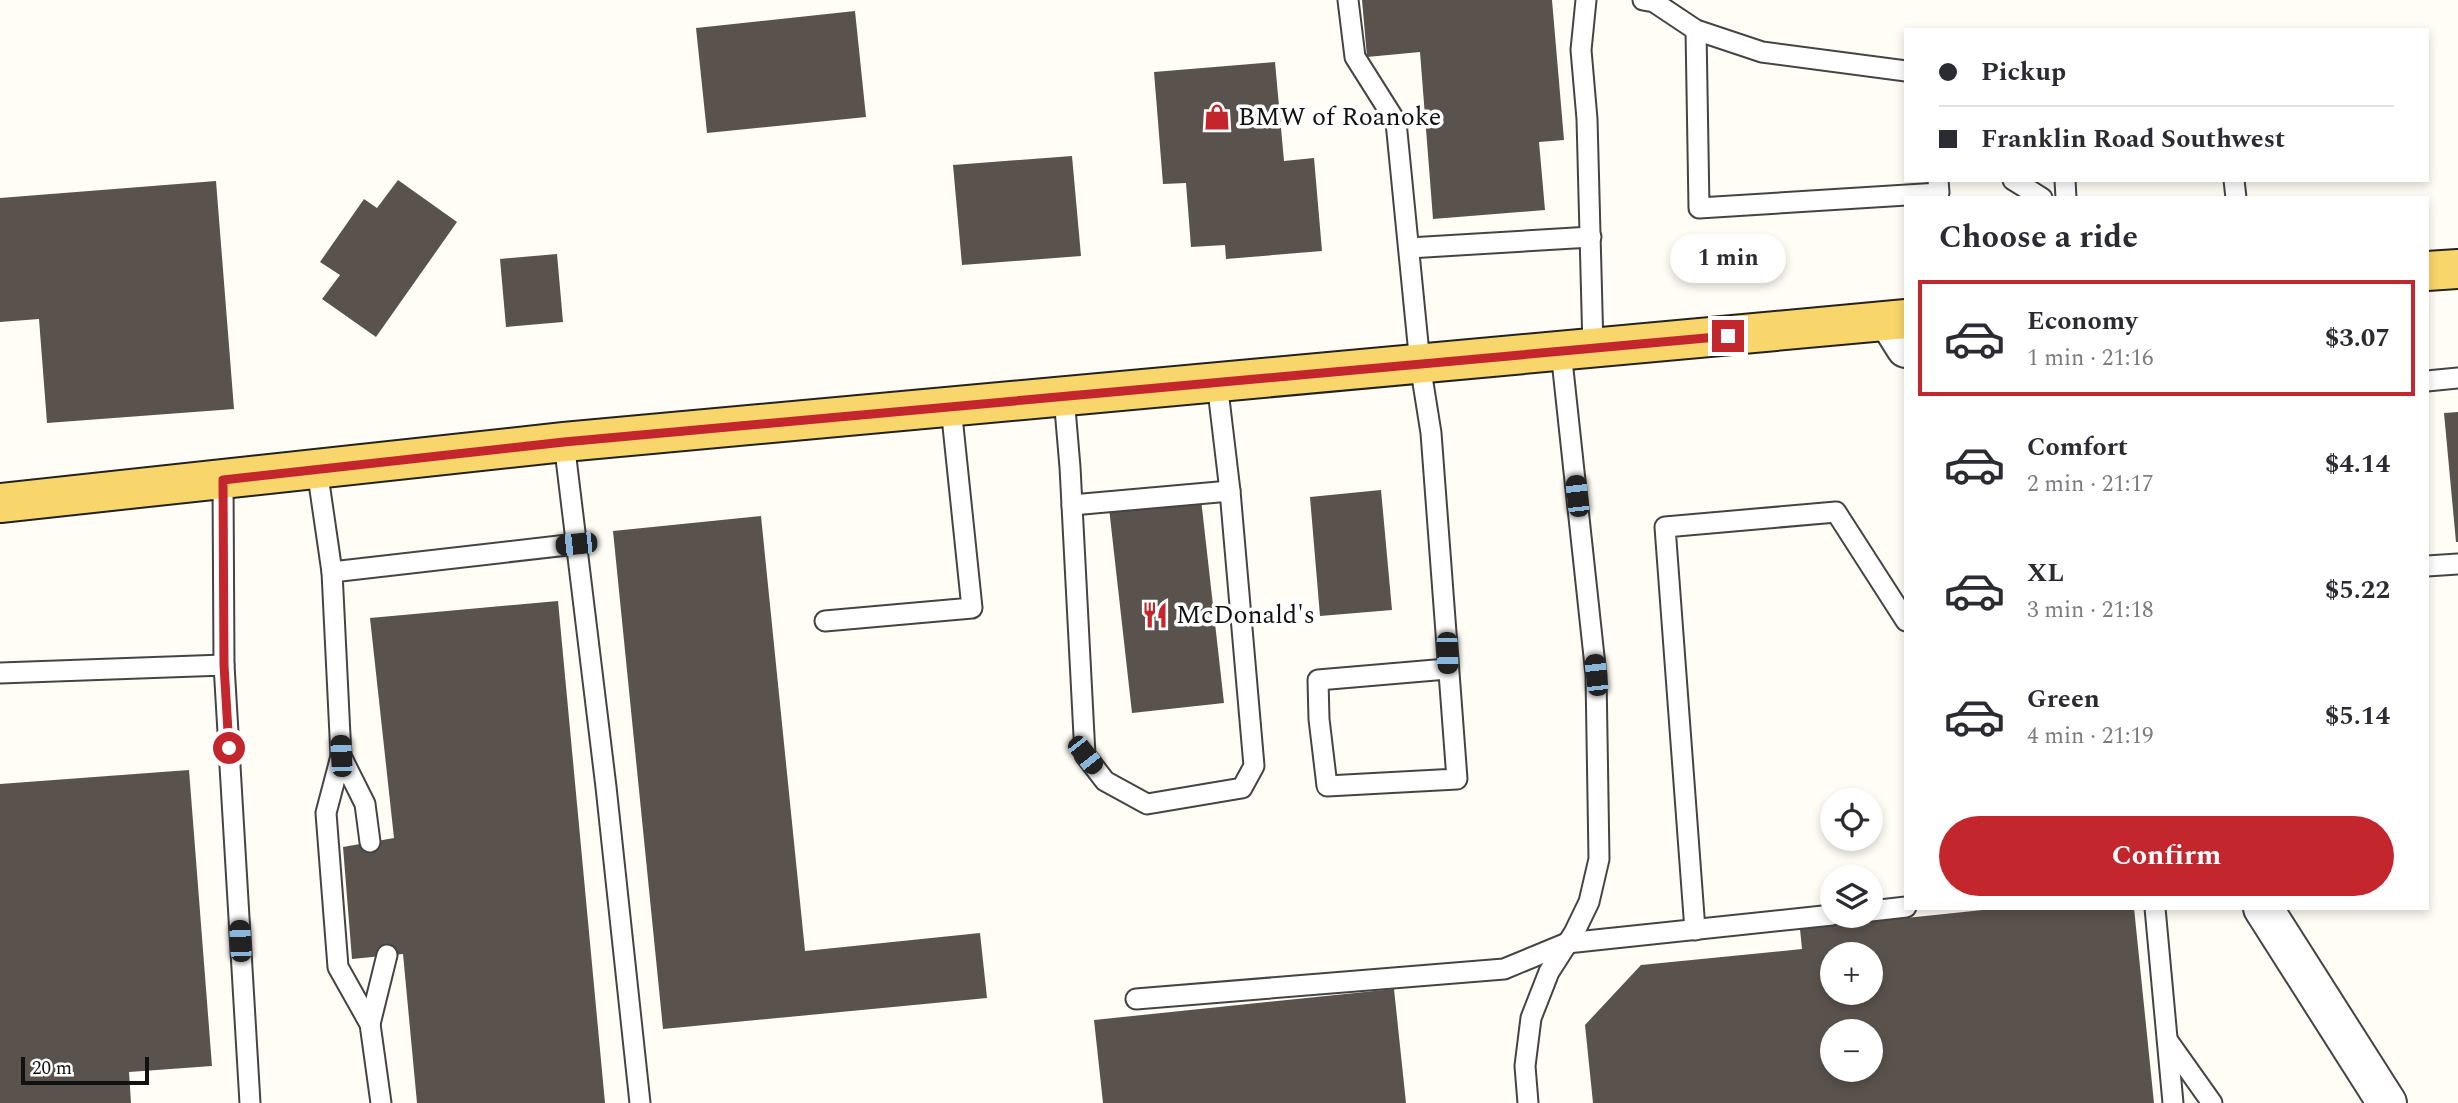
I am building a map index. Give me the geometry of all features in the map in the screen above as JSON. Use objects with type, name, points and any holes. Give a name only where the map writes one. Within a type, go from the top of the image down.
[{"type":"main road","points":[[2429,271],[2458,269]]},
{"type":"main road","points":[[0,503],[564,442],[1217,382],[1577,350],[1900,329]]},
{"type":"street","points":[[2264,910],[2387,1103]]},
{"type":"lane","points":[[1348,0],[1355,58],[1396,122],[1420,364],[1431,433],[1457,779],[1327,786],[1319,719],[1318,680],[1447,669]]},
{"type":"lane","points":[[1528,1103],[1525,1066],[1531,1018],[1549,972],[1589,902],[1599,859],[1596,675],[1577,350],[1591,237],[1587,118],[1581,50],[1586,0]]},
{"type":"lane","points":[[1643,0],[1654,2],[1696,30],[1762,52],[1904,71]]},
{"type":"lane","points":[[1696,30],[1699,208],[1939,193],[1938,182]]},
{"type":"lane","points":[[2018,182],[2039,191]]},
{"type":"lane","points":[[1409,248],[1591,237]]},
{"type":"lane","points":[[2429,381],[2458,378]]},
{"type":"lane","points":[[1064,397],[1085,755],[1105,781],[1147,804],[1242,788],[1254,766],[1230,491],[1217,382]]},
{"type":"lane","points":[[825,621],[972,608],[951,407]]},
{"type":"lane","points":[[564,442],[640,1103]]},
{"type":"lane","points":[[317,469],[332,572],[341,756],[326,813],[338,967],[370,1024],[381,1103]]},
{"type":"lane","points":[[223,480],[224,665],[250,1103]]},
{"type":"lane","points":[[1072,505],[1230,491]]},
{"type":"lane","points":[[1695,930],[1665,527],[1836,512],[1904,618]]},
{"type":"lane","points":[[332,572],[576,544]]},
{"type":"lane","points":[[2429,566],[2458,564]]},
{"type":"lane","points":[[0,673],[224,665]]},
{"type":"lane","points":[[341,756],[365,804],[370,842]]},
{"type":"lane","points":[[1883,910],[1904,907]]},
{"type":"lane","points":[[2155,910],[2174,1103]]},
{"type":"lane","points":[[1136,999],[1504,969],[1567,943],[1820,916]]},
{"type":"lane","points":[[370,1024],[387,955]]},
{"type":"lane","points":[[2168,1041],[2212,1103]]},
{"type":"building","points":[[1362,0],[1552,0],[1564,140],[1539,142],[1545,210],[1433,219],[1420,52],[1367,57]]},
{"type":"building","points":[[855,11],[866,117],[707,133],[696,28]]},
{"type":"building","points":[[1275,62],[1284,161],[1314,158],[1322,251],[1226,259],[1225,245],[1191,247],[1186,183],[1163,184],[1154,72]]},
{"type":"building","points":[[1072,156],[1081,256],[962,265],[953,165]]},
{"type":"building","points":[[398,180],[457,222],[376,337],[322,299],[340,275],[320,262],[364,199],[377,208]]},
{"type":"building","points":[[216,181],[234,409],[47,423],[39,319],[0,322],[0,198]]},
{"type":"building","points":[[557,254],[563,322],[506,327],[500,259]]},
{"type":"building","points":[[2458,412],[2458,542],[2456,542],[2444,413]]},
{"type":"building","points":[[1381,490],[1392,610],[1320,616],[1310,497]]},
{"type":"building","points":[[1201,499],[1224,703],[1132,713],[1109,508]]},
{"type":"building","points":[[761,516],[805,951],[980,933],[987,998],[663,1029],[613,531]]},
{"type":"building","points":[[558,601],[605,1103],[417,1103],[403,954],[352,959],[343,847],[394,838],[370,618]]},
{"type":"building","points":[[189,770],[212,1066],[129,1072],[131,1103],[0,1103],[0,784]]},
{"type":"building","points":[[1983,910],[2134,910],[2154,1103],[1593,1103],[1585,1025],[1641,965],[1802,949],[1800,929],[1883,928],[1883,920]]},
{"type":"building","points":[[1394,989],[1406,1103],[1103,1103],[1094,1020]]},
{"type":"place","name":"BMW of Roanoke","points":[[1217,117]]},
{"type":"place","name":"McDonald's","points":[[1155,615]]},
{"type":"route","points":[[229,748],[224,665],[223,480],[564,442],[1728,336]]}]
